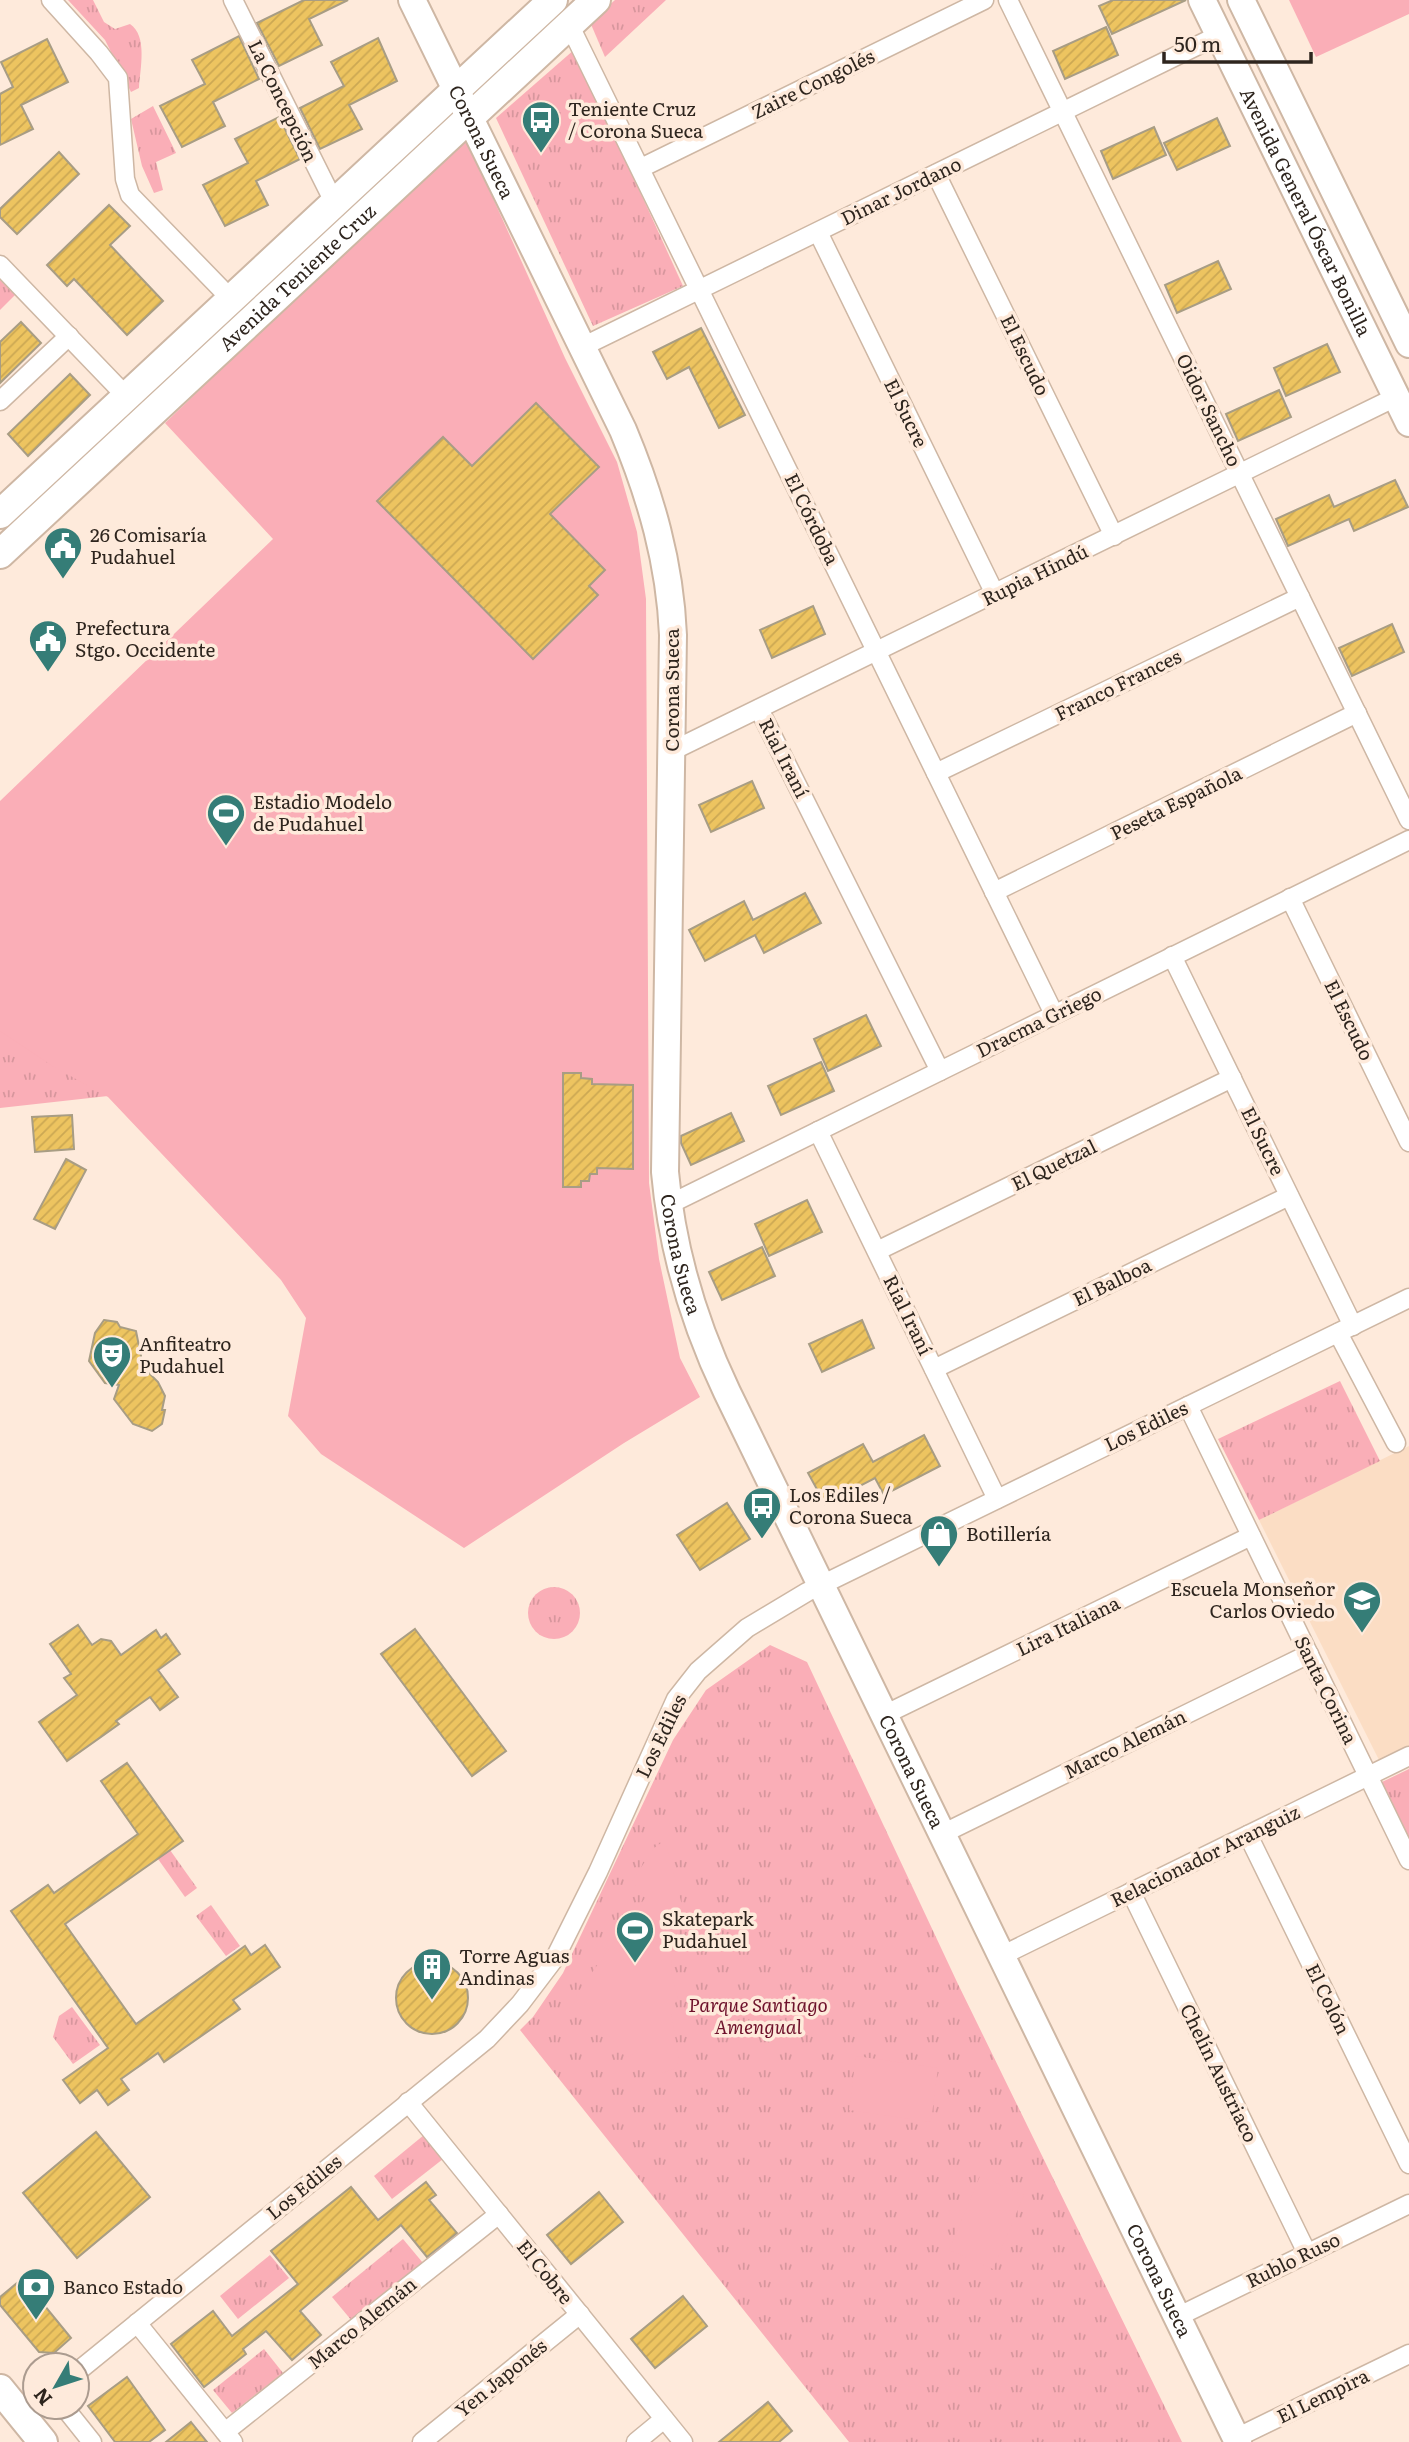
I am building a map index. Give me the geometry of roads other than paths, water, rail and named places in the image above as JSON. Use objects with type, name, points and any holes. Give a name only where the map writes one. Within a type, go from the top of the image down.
[{"type":"main road","name":"Avenida Teniente Cruz","points":[[0,514],[553,0]]},
{"type":"main road","name":"Avenida Teniente Cruz","points":[[0,554],[596,0]]},
{"type":"main road","points":[[0,2389],[21,2406]]},
{"type":"main road","points":[[33,2421],[43,2442]]},
{"type":"street","points":[[51,0],[118,78],[125,179],[130,195],[230,298]]},
{"type":"street","name":"La Concepción","points":[[233,0],[334,202]]},
{"type":"street","name":"Corona Sueca","points":[[412,0],[638,467],[665,559],[673,635],[665,1139],[668,1205],[679,1264],[708,1350],[820,1586],[1237,2440]]},
{"type":"street","name":"Zaire Congolés","points":[[641,169],[985,0]]},
{"type":"street","name":"Oidor Sancho","points":[[1008,0],[1409,820]]},
{"type":"street","name":"Avenida General Óscar Bonilla","points":[[1202,0],[1409,423]]},
{"type":"street","name":"Avenida General Óscar Bonilla","points":[[1241,0],[1409,344]]},
{"type":"street","name":"El Córdoba","points":[[569,24],[1054,1014]]},
{"type":"street","name":"Dinar Jordano","points":[[582,347],[1219,35]]},
{"type":"street","name":"El Escudo","points":[[936,174],[1114,536]]},
{"type":"street","name":"El Sucre","points":[[818,232],[995,594]]},
{"type":"street","points":[[0,265],[125,395]]},
{"type":"street","points":[[0,401],[69,336]]},
{"type":"street","name":"Rupia Hindú","points":[[672,751],[1396,397]]},
{"type":"street","name":"Franco Frances","points":[[936,773],[1300,597]]},
{"type":"street","name":"Rial Iraní","points":[[759,709],[940,1071]]},
{"type":"street","name":"Peseta Española","points":[[994,892],[1357,713]]},
{"type":"street","name":"Dracma Griego","points":[[668,1205],[1409,840]]},
{"type":"street","name":"El Escudo","points":[[1290,898],[1409,1142]]},
{"type":"street","name":"El Sucre","points":[[1172,956],[1289,1195],[1396,1443]]},
{"type":"street","name":"El Quetzal","points":[[877,1251],[1232,1078]]},
{"type":"street","name":"Rial Iraní","points":[[818,1131],[998,1499]]},
{"type":"street","name":"El Balboa","points":[[934,1369],[1289,1195]]},
{"type":"street","name":"Los Ediles","points":[[91,2361],[487,2039],[520,2004],[555,1958],[598,1872],[676,1699],[698,1671],[747,1628],[820,1586],[1409,1298]]},
{"type":"street","name":"Santa Corina","points":[[1188,1406],[1409,1860]]},
{"type":"street","name":"Lira Italiana","points":[[884,1715],[1251,1536]]},
{"type":"street","name":"Marco Alemán","points":[[942,1834],[1309,1654]]},
{"type":"street","name":"Relacionador Aranguiz","points":[[1001,1956],[1409,1756]]},
{"type":"street","name":"El Colón","points":[[1248,1835],[1409,2164]]},
{"type":"street","name":"Chelín Austriaco","points":[[1130,1892],[1307,2253]]},
{"type":"street","name":"El Cobre","points":[[408,2102],[682,2442]]},
{"type":"street","name":"Rublo Ruso","points":[[1177,2317],[1409,2204]]},
{"type":"street","name":"Marco Alemán","points":[[229,2437],[499,2214]]},
{"type":"street","name":"Yen Japonés","points":[[422,2442],[580,2314]]},
{"type":"street","points":[[137,2323],[229,2437]]},
{"type":"street","name":"El Lempira","points":[[1237,2440],[1409,2354]]},
{"type":"street","points":[[636,2442],[664,2419]]},
{"type":"street","points":[[75,2421],[92,2442]]},
{"type":"place","name":"Teniente Cruz / Corona Sueca","points":[[541,154]]},
{"type":"place","name":"26 Comisaría Pudahuel","points":[[63,580]]},
{"type":"place","name":"Prefectura Stgo. Occidente","points":[[48,673]]},
{"type":"place","name":"Estadio Modelo de Pudahuel","points":[[226,847]]},
{"type":"place","name":"Anfiteatro Pudahuel","points":[[112,1389]]},
{"type":"place","name":"Los Ediles / Corona Sueca","points":[[762,1540]]},
{"type":"place","name":"Botillería","points":[[939,1568]]},
{"type":"place","name":"Escuela Monseñor Carlos Oviedo","points":[[1362,1634]]},
{"type":"place","name":"Skatepark Pudahuel","points":[[635,1964]]},
{"type":"place","name":"Torre Aguas Andinas","points":[[432,2001]]},
{"type":"place","name":"Banco Estado","points":[[36,2321]]},
{"type":"park label","name":"Parque Santiago Amengual","points":[[758,2016]]}]
